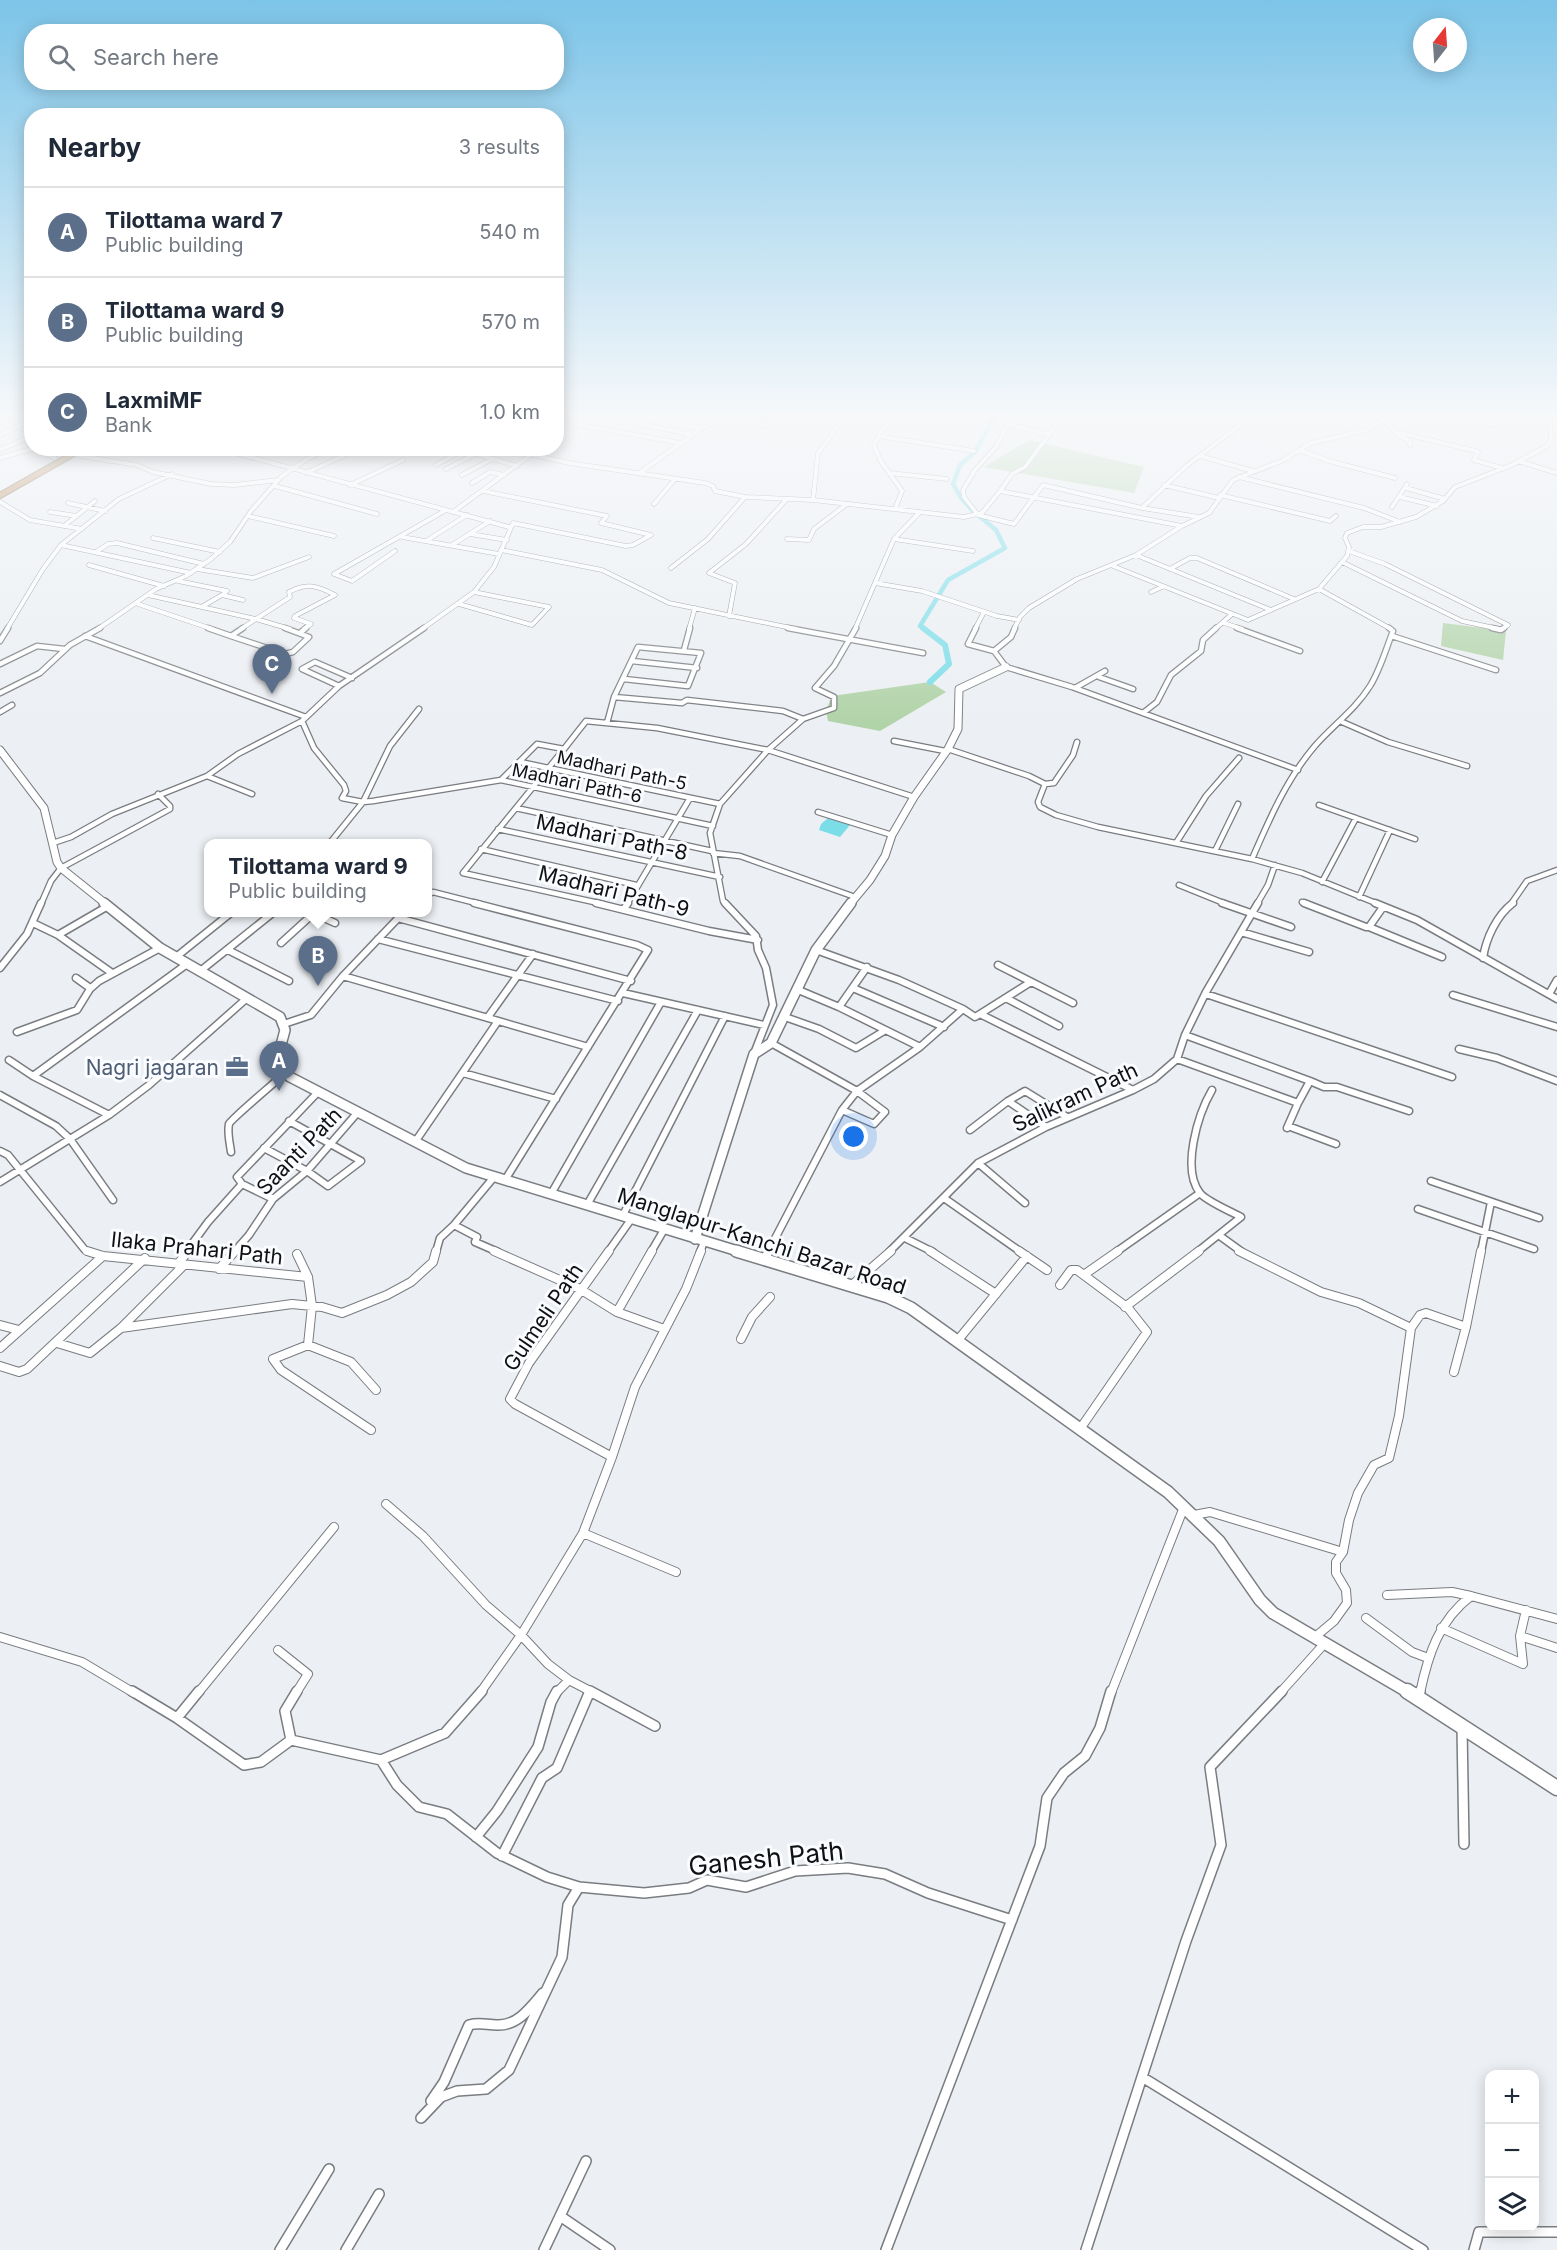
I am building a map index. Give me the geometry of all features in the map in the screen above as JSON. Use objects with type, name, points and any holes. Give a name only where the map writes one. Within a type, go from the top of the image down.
[{"type":"street","points":[[25,517],[30,520],[82,529]]},
{"type":"street","points":[[64,526],[76,517]]},
{"type":"street","points":[[0,641],[47,563],[61,545],[97,517]]},
{"type":"street","points":[[0,693],[45,670],[64,650],[85,636],[164,586],[197,569],[230,542],[247,517]]},
{"type":"street","points":[[252,517],[334,536]]},
{"type":"street","points":[[382,548],[395,551],[353,581],[334,574],[435,517]]},
{"type":"street","points":[[426,541],[464,517]]},
{"type":"street","points":[[475,517],[509,527]]},
{"type":"street","points":[[53,843],[71,837],[112,814],[207,776],[238,754],[304,719],[352,678],[474,592],[489,575],[507,540],[509,527],[517,522],[627,546],[651,535],[601,523],[605,517]]},
{"type":"street","points":[[672,568],[708,539],[727,517]]},
{"type":"street","points":[[729,616],[735,583],[709,573],[746,544],[771,517]]},
{"type":"street","points":[[788,539],[805,542],[810,539],[814,529],[828,517]]},
{"type":"street","points":[[0,1637],[81,1662],[177,1718],[244,1765],[261,1762],[291,1740],[381,1760],[445,1733],[481,1692],[521,1635],[583,1533],[612,1457],[635,1387],[686,1289],[754,1054],[773,1005],[766,968],[758,950],[758,940],[723,901],[720,877],[710,838],[720,804],[768,750],[803,719],[834,708],[834,697],[815,688],[834,666],[851,639],[894,539],[915,517]]},
{"type":"street","points":[[986,517],[1014,524],[1019,517]]},
{"type":"street","points":[[1136,517],[1182,526]]},
{"type":"street","points":[[994,651],[1011,637],[1019,620],[1029,608],[1077,579],[1136,555],[1200,517]]},
{"type":"street","points":[[1312,517],[1330,521],[1335,517]]},
{"type":"street","points":[[1387,517],[1400,522]]},
{"type":"street","points":[[1113,566],[1231,615],[1253,619],[1319,588],[1349,551],[1345,538],[1349,532],[1363,527],[1381,527],[1412,517]]},
{"type":"street","points":[[452,546],[490,521]]},
{"type":"street","points":[[470,534],[507,540]]},
{"type":"street","points":[[402,537],[589,566],[612,574],[663,600],[729,616],[923,653]]},
{"type":"street","points":[[153,538],[220,552]]},
{"type":"street","points":[[894,539],[973,551]]},
{"type":"street","points":[[96,552],[108,544],[117,543],[204,564]]},
{"type":"street","points":[[61,545],[191,573]]},
{"type":"street","points":[[1342,562],[1462,621],[1501,630],[1508,625],[1385,564],[1349,551]]},
{"type":"street","points":[[1136,555],[1271,610]]},
{"type":"street","points":[[197,569],[253,578],[309,557]]},
{"type":"street","points":[[1170,569],[1195,558],[1294,599]]},
{"type":"street","points":[[89,565],[164,586]]},
{"type":"street","points":[[177,580],[227,591],[203,606]]},
{"type":"street","points":[[875,583],[922,591],[984,612],[1019,620]]},
{"type":"street","points":[[231,636],[291,597],[289,592],[304,584],[312,584],[335,595],[294,616],[294,618],[311,624],[300,633]]},
{"type":"street","points":[[1151,592],[1162,587]]},
{"type":"street","points":[[1252,859],[1280,796],[1314,747],[1371,685],[1393,632],[1388,626],[1319,588]]},
{"type":"street","points":[[459,604],[532,625],[549,607],[474,592]]},
{"type":"street","points":[[222,595],[243,600]]},
{"type":"street","points":[[138,604],[285,654],[292,652],[309,637],[203,606],[148,596]]},
{"type":"street","points":[[684,650],[695,608]]},
{"type":"street","points":[[984,612],[968,644],[994,651],[1006,667],[1075,688],[1298,770]]},
{"type":"street","points":[[1143,714],[1157,702],[1171,675],[1194,659],[1201,651],[1203,639],[1231,615]]},
{"type":"street","points":[[1224,623],[1300,651]]},
{"type":"street","points":[[85,636],[304,719]]},
{"type":"street","points":[[1392,636],[1496,670]]},
{"type":"street","points":[[0,664],[33,647],[64,650]]},
{"type":"street","points":[[607,723],[614,697],[638,647],[701,653],[688,686],[624,679]]},
{"type":"street","points":[[632,661],[697,668]]},
{"type":"street","points":[[342,686],[302,669],[315,662],[352,678]]},
{"type":"street","points":[[754,1054],[771,1043],[816,950],[870,880],[885,856],[892,835],[914,797],[947,750],[958,729],[959,689],[1006,667]]},
{"type":"street","points":[[1075,688],[1082,683],[1093,681],[1105,671]]},
{"type":"street","points":[[1099,677],[1133,688]]},
{"type":"street","points":[[614,697],[682,703],[687,700],[783,711],[803,719]]},
{"type":"street","points":[[0,712],[12,705]]},
{"type":"street","points":[[332,839],[363,802],[390,746],[419,709]]},
{"type":"street","points":[[304,719],[314,748],[344,784],[346,791],[342,798],[363,802]]},
{"type":"street","points":[[1340,721],[1388,742],[1467,766]]},
{"type":"street","points":[[636,885],[481,849],[586,722],[657,728],[768,750],[914,797]]},
{"type":"street","points":[[894,741],[947,750],[1029,776],[1045,784],[1054,783],[1073,755],[1077,742]]},
{"type":"street","points":[[501,780],[537,744],[564,749]]},
{"type":"street","points":[[2,756],[44,808],[57,861],[61,868],[160,948],[274,1013],[284,1024],[285,1030],[276,1054],[276,1061],[285,1073],[250,1105],[231,1117],[228,1126],[231,1152]]},
{"type":"street","points":[[1176,843],[1206,796],[1239,758]]},
{"type":"street","name":"Madhari Path-5","points":[[520,762],[720,804]]},
{"type":"street","points":[[207,776],[252,794]]},
{"type":"street","name":"Madhari Path-6","points":[[363,802],[501,780],[713,825]]},
{"type":"street","points":[[1045,784],[1038,802],[1040,807],[1056,815],[1252,859],[1322,882],[1417,920],[1557,999]]},
{"type":"street","points":[[0,968],[33,923],[47,883],[61,868],[170,808],[158,794]]},
{"type":"street","points":[[624,909],[636,885],[652,863],[690,798]]},
{"type":"street","points":[[1215,851],[1238,804]]},
{"type":"street","points":[[1319,805],[1415,839]]},
{"type":"street","points":[[516,808],[712,852],[740,856],[855,897]]},
{"type":"street","points":[[818,812],[892,835]]},
{"type":"street","points":[[1322,882],[1356,818]]},
{"type":"street","name":"Madhari Path-8","points":[[498,829],[720,877]]},
{"type":"street","points":[[1359,897],[1390,830]]},
{"type":"street","name":"Madhari Path-9","points":[[481,849],[463,873],[624,909],[709,931],[758,940]]},
{"type":"street","points":[[1275,865],[1268,885],[1185,1035],[1177,1059],[1298,1103]]},
{"type":"street","points":[[1484,958],[1485,945],[1504,910],[1515,901],[1527,881],[1557,870]]},
{"type":"street","points":[[1179,885],[1252,915],[1291,927]]},
{"type":"street","points":[[432,893],[644,947],[648,950],[631,981],[505,1180]]},
{"type":"street","points":[[1302,902],[1442,957]]},
{"type":"street","points":[[58,935],[108,906]]},
{"type":"street","points":[[1369,927],[1383,907]]},
{"type":"street","points":[[176,957],[226,917]]},
{"type":"street","points":[[199,972],[268,917]]},
{"type":"street","points":[[281,943],[309,917]]},
{"type":"street","points":[[322,917],[335,923]]},
{"type":"street","points":[[284,1024],[311,1015],[343,976],[398,918],[631,981]]},
{"type":"street","points":[[33,923],[58,935],[112,973]]},
{"type":"street","points":[[1241,932],[1309,952]]},
{"type":"street","points":[[378,939],[618,1001]]},
{"type":"street","points":[[17,1032],[31,1024],[43,1024],[78,1010],[84,1003],[90,988],[112,973],[160,948]]},
{"type":"street","points":[[228,950],[289,981]]},
{"type":"street","points":[[816,950],[867,967],[963,1009],[975,1017],[1031,982]]},
{"type":"street","points":[[488,1017],[533,954]]},
{"type":"street","points":[[33,1076],[187,964]]},
{"type":"street","points":[[998,965],[1073,1003]]},
{"type":"street","points":[[839,1007],[867,967]]},
{"type":"street","points":[[343,976],[588,1047]]},
{"type":"street","points":[[76,978],[90,988]]},
{"type":"street","points":[[1549,994],[1557,980]]},
{"type":"street","points":[[853,988],[944,1027]]},
{"type":"street","points":[[796,989],[839,1007],[920,1047]]},
{"type":"street","points":[[623,993],[764,1025]]},
{"type":"street","points":[[1206,994],[1452,1077]]},
{"type":"street","points":[[1453,995],[1557,1027]]},
{"type":"street","points":[[1006,998],[1059,1026]]},
{"type":"street","points":[[0,1182],[109,1115],[149,1085],[246,999]]},
{"type":"street","points":[[551,1194],[661,1002]]},
{"type":"street","points":[[764,1260],[842,1110],[857,1091],[920,1047],[963,1009]]},
{"type":"street","points":[[587,1205],[698,1010]]},
{"type":"street","points":[[980,1014],[1133,1090]]},
{"type":"street","name":"Gulmeli Path","points":[[612,1457],[510,1401],[529,1364],[628,1216],[725,1016]]},
{"type":"street","points":[[785,1017],[819,1029],[856,1048],[884,1031]]},
{"type":"street","points":[[415,1142],[498,1021]]},
{"type":"street","points":[[1185,1035],[1324,1087],[1336,1087],[1409,1111]]},
{"type":"street","points":[[771,1043],[857,1091],[885,1112],[874,1124],[842,1110]]},
{"type":"street","points":[[1459,1049],[1497,1059],[1557,1081]]},
{"type":"street","name":"Salikram Path","points":[[852,1285],[905,1238],[978,1163],[1046,1126],[1133,1090],[1154,1078],[1177,1059]]},
{"type":"street","points":[[9,1060],[33,1076],[109,1115]]},
{"type":"street","name":"Manglapur-Kanchi Bazar Road","points":[[285,1073],[466,1168],[852,1285],[905,1304],[958,1340],[1185,1506],[1219,1541],[1260,1600],[1274,1613],[1419,1698],[1557,1788]]},
{"type":"street","points":[[463,1073],[556,1099]]},
{"type":"street","points":[[1310,1081],[1287,1127],[1336,1144]]},
{"type":"street","points":[[970,1130],[1025,1090],[1067,1117]]},
{"type":"street","points":[[1125,1307],[1220,1236],[1241,1217],[1200,1193],[1193,1174],[1193,1148],[1202,1105],[1212,1090]]},
{"type":"street","points":[[273,1199],[242,1184],[237,1177],[319,1091]]},
{"type":"street","points":[[0,1095],[56,1126],[70,1139],[113,1200]]},
{"type":"street","points":[[1008,1101],[1046,1126]]},
{"type":"street","name":"Saanti Path","points":[[219,1269],[249,1235],[273,1199],[307,1171],[358,1112]]},
{"type":"street","points":[[264,1148],[307,1171],[328,1186],[361,1161],[289,1121]]},
{"type":"street","name":"Ilaka Prahari Path","points":[[0,1151],[8,1155],[85,1250],[103,1256],[145,1258],[181,1265],[308,1277],[312,1306],[308,1345]]},
{"type":"street","points":[[978,1163],[1025,1203]]},
{"type":"street","points":[[121,1328],[292,1304],[342,1313],[400,1290],[433,1262],[440,1238],[454,1225],[494,1177]]},
{"type":"street","points":[[1431,1181],[1539,1218]]},
{"type":"street","points":[[57,1343],[90,1353],[121,1328],[181,1265],[208,1222],[242,1184]]},
{"type":"street","points":[[1085,1274],[1200,1193]]},
{"type":"street","points":[[944,1198],[1047,1270]]},
{"type":"street","points":[[1454,1372],[1466,1327],[1491,1202]]},
{"type":"street","points":[[1418,1209],[1534,1249]]},
{"type":"street","points":[[454,1225],[477,1237],[475,1242],[580,1289],[617,1312],[664,1329]]},
{"type":"street","points":[[617,1312],[665,1228]]},
{"type":"street","points":[[1220,1236],[1236,1250],[1321,1292],[1359,1303],[1411,1328]]},
{"type":"street","points":[[905,1238],[932,1251],[996,1294]]},
{"type":"street","points":[[297,1254],[308,1277]]},
{"type":"street","points":[[0,1348],[103,1256]]},
{"type":"street","points":[[958,1340],[1027,1256]]},
{"type":"street","points":[[0,1365],[23,1371],[57,1343],[145,1258]]},
{"type":"street","points":[[1060,1285],[1071,1270],[1077,1269],[1146,1325],[1147,1332],[1080,1429]]},
{"type":"street","points":[[741,1339],[752,1317],[770,1297]]},
{"type":"street","points":[[1315,1637],[1334,1621],[1347,1602],[1346,1590],[1336,1573],[1336,1562],[1343,1552],[1349,1520],[1358,1493],[1374,1465],[1389,1458],[1399,1416],[1411,1328],[1420,1315],[1426,1313],[1466,1327]]},
{"type":"street","points":[[0,1324],[19,1330]]},
{"type":"street","points":[[371,1430],[281,1370],[273,1359],[308,1345],[351,1362],[376,1390]]},
{"type":"street","points":[[386,1504],[423,1536],[486,1605],[521,1635],[548,1664],[569,1680],[656,1726]]},
{"type":"street","points":[[886,2250],[1040,1846],[1047,1798],[1064,1773],[1085,1756],[1100,1728],[1113,1685],[1185,1506]]},
{"type":"street","points":[[1194,1515],[1210,1512],[1343,1552]]},
{"type":"street","points":[[177,1718],[334,1527]]},
{"type":"street","points":[[583,1533],[676,1572]]},
{"type":"street","points":[[1387,1595],[1452,1592],[1557,1618]]},
{"type":"street","points":[[1419,1698],[1428,1658],[1442,1628],[1456,1605],[1470,1596]]},
{"type":"street","points":[[1442,1628],[1523,1664],[1520,1636],[1526,1610]]},
{"type":"street","points":[[1366,1618],[1412,1652],[1428,1658]]},
{"type":"street","points":[[1520,1636],[1557,1648]]},
{"type":"street","points":[[1086,2250],[1221,1845],[1210,1767],[1263,1708],[1298,1675],[1325,1643]]},
{"type":"street","points":[[278,1650],[309,1674],[285,1711],[291,1740]]},
{"type":"street","points":[[476,1837],[495,1814],[538,1745],[546,1723],[545,1712],[560,1686],[569,1680]]},
{"type":"street","points":[[502,1856],[542,1778],[557,1768],[590,1690]]},
{"type":"street","points":[[1462,1726],[1464,1844]]},
{"type":"street","name":"Ganesh Path","points":[[381,1760],[397,1785],[419,1807],[447,1814],[502,1856],[547,1877],[579,1887],[644,1893],[689,1888],[707,1880],[746,1887],[795,1871],[848,1868],[885,1874],[928,1893],[1012,1920]]},
{"type":"street","points":[[549,1986],[520,2018],[508,2024],[497,2025],[482,2021],[469,2025],[444,2082],[423,2114],[441,2096],[461,2088],[486,2089],[509,2070],[549,1986],[562,1957],[568,1905],[579,1887]]},
{"type":"street","points":[[1142,2077],[1423,2250]]},
{"type":"street","points":[[544,2250],[586,2161]]},
{"type":"street","points":[[280,2250],[329,2169]]},
{"type":"street","points":[[346,2250],[379,2194]]},
{"type":"street","points":[[560,2216],[610,2250]]},
{"type":"street","points":[[1474,2250],[1479,2232],[1557,2232]]},
{"type":"green space","points":[[1443,623],[1506,631],[1503,660],[1441,646]]},
{"type":"green space","points":[[930,682],[946,692],[880,731],[828,721],[826,710],[832,696]]},
{"type":"water","points":[[828,818],[850,825],[840,837],[819,830],[821,824]]},
{"type":"waterway","points":[[925,629],[920,626],[948,580],[1005,548],[996,530],[980,517]]},
{"type":"waterway","points":[[923,628],[945,645],[949,664],[930,682]]},
{"type":"place","name":"LaxmiMF","points":[[272,694]]},
{"type":"place","name":"Tilottama ward 9","points":[[318,986]]},
{"type":"place","name":"Nagri jagaran","points":[[237,1067]]},
{"type":"place","name":"Tilottama ward 7","points":[[279,1091]]}]
